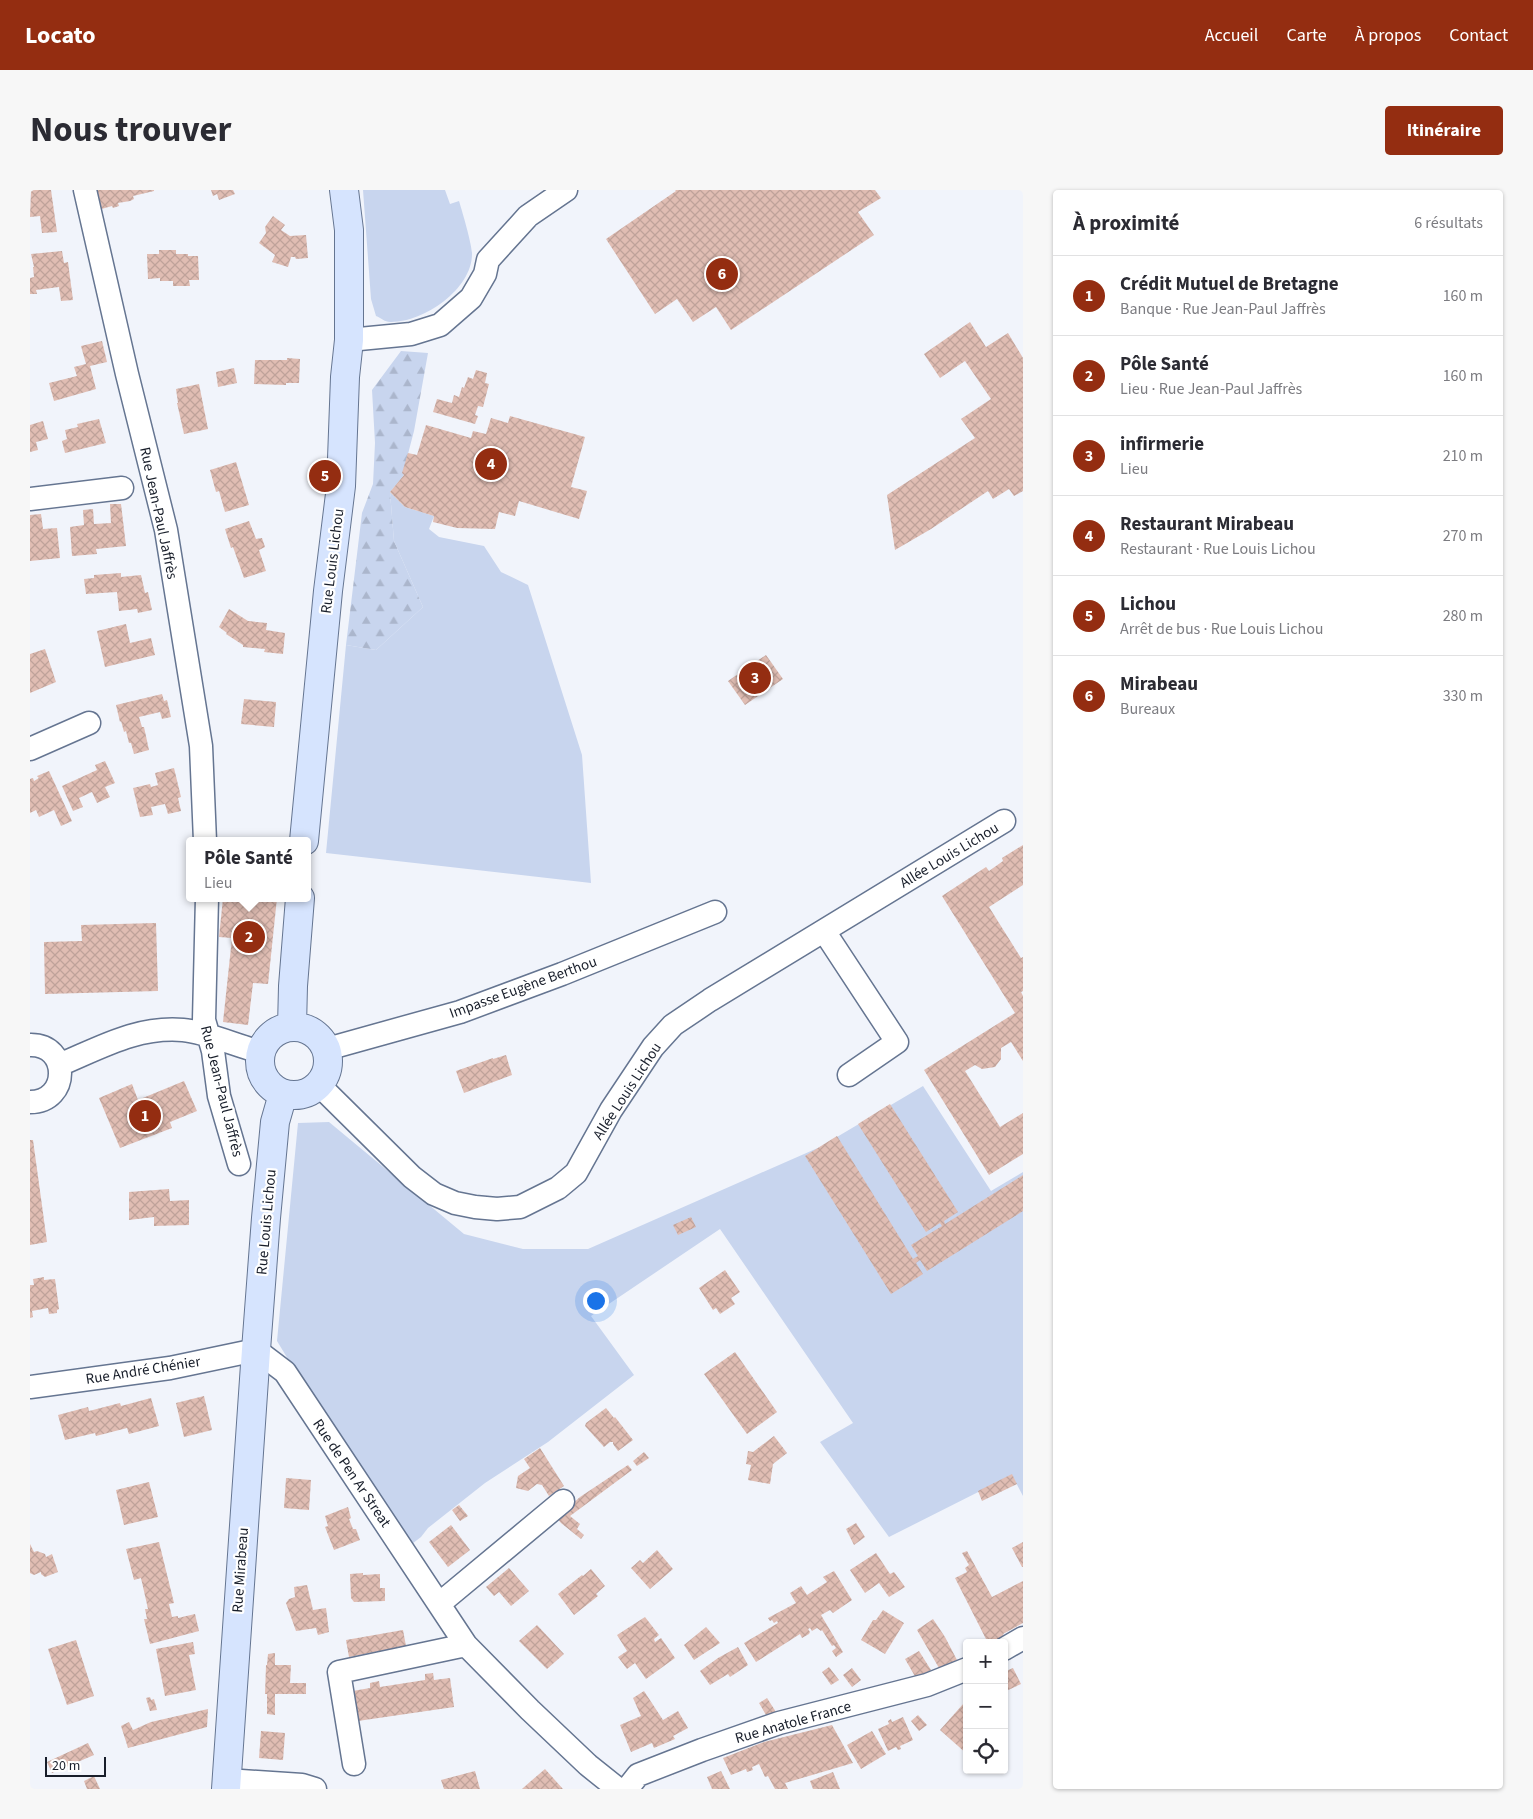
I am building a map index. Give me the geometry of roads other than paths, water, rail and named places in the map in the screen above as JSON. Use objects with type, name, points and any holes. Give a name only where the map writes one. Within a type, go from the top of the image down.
[{"type":"main road","name":"Rue Louis Lichou","points":[[304,837],[327,601],[341,486],[345,377],[349,340],[349,230],[344,190]]},
{"type":"main road","points":[[292,1027],[293,986],[300,902]]},
{"type":"main road","points":[[292,1027],[309,1030],[320,1038],[327,1049],[329,1058],[325,1078],[309,1093],[296,1096],[283,1094],[274,1090],[266,1082],[260,1063],[261,1052],[264,1043],[278,1030],[292,1027]]},
{"type":"main road","name":"Rue Louis Lichou","points":[[256,1350],[275,1122],[283,1094]]},
{"type":"main road","name":"Rue Mirabeau","points":[[226,1784],[256,1350]]},
{"type":"street","name":"Rue Jean-Paul Jaffrès","points":[[85,190],[166,530],[201,746],[205,837]]},
{"type":"street","points":[[349,340],[411,334],[440,325],[471,298],[485,274],[488,260],[528,216],[566,190]]},
{"type":"street","points":[[30,499],[122,488]]},
{"type":"street","points":[[30,749],[89,723]]},
{"type":"street","name":"Allée Louis Lichou","points":[[319,1085],[412,1177],[434,1194],[455,1203],[474,1207],[497,1209],[520,1207],[558,1188],[576,1173],[611,1110],[653,1046],[673,1025],[710,1000],[1004,821]]},
{"type":"street","name":"Rue Jean-Paul Jaffrès","points":[[206,902],[204,1020],[213,1051],[219,1096],[239,1164]]},
{"type":"street","name":"Impasse Eugène Berthou","points":[[327,1049],[460,1012],[562,974],[715,912]]},
{"type":"street","points":[[824,931],[897,1042],[849,1075]]},
{"type":"street","points":[[59,1065],[130,1035],[157,1030],[185,1030],[261,1052]]},
{"type":"street","points":[[30,1045],[46,1049],[52,1053],[59,1065],[60,1079],[54,1091],[40,1101],[30,1102]]},
{"type":"street","name":"Rue André Chénier","points":[[30,1387],[170,1368],[256,1350]]},
{"type":"street","name":"Rue de Pen Ar Streat","points":[[256,1350],[285,1372],[466,1644],[588,1765],[618,1789]]},
{"type":"street","points":[[439,1604],[563,1501]]},
{"type":"street","points":[[1008,1647],[1023,1638]]},
{"type":"street","points":[[354,1764],[339,1672],[466,1644]]},
{"type":"street","name":"Rue Anatole France","points":[[627,1789],[638,1775],[702,1750],[779,1723],[927,1685],[963,1671]]},
{"type":"street","points":[[226,1784],[302,1785],[315,1789]]},
{"type":"place","name":"Mirabeau","points":[[722,274]]},
{"type":"place","name":"Restaurant Mirabeau","points":[[491,464]]},
{"type":"place","name":"Lichou","points":[[325,476]]},
{"type":"place","name":"infirmerie","points":[[755,678]]},
{"type":"place","name":"Pôle Santé","points":[[249,937]]},
{"type":"place","name":"Crédit Mutuel de Bretagne","points":[[145,1116]]}]
